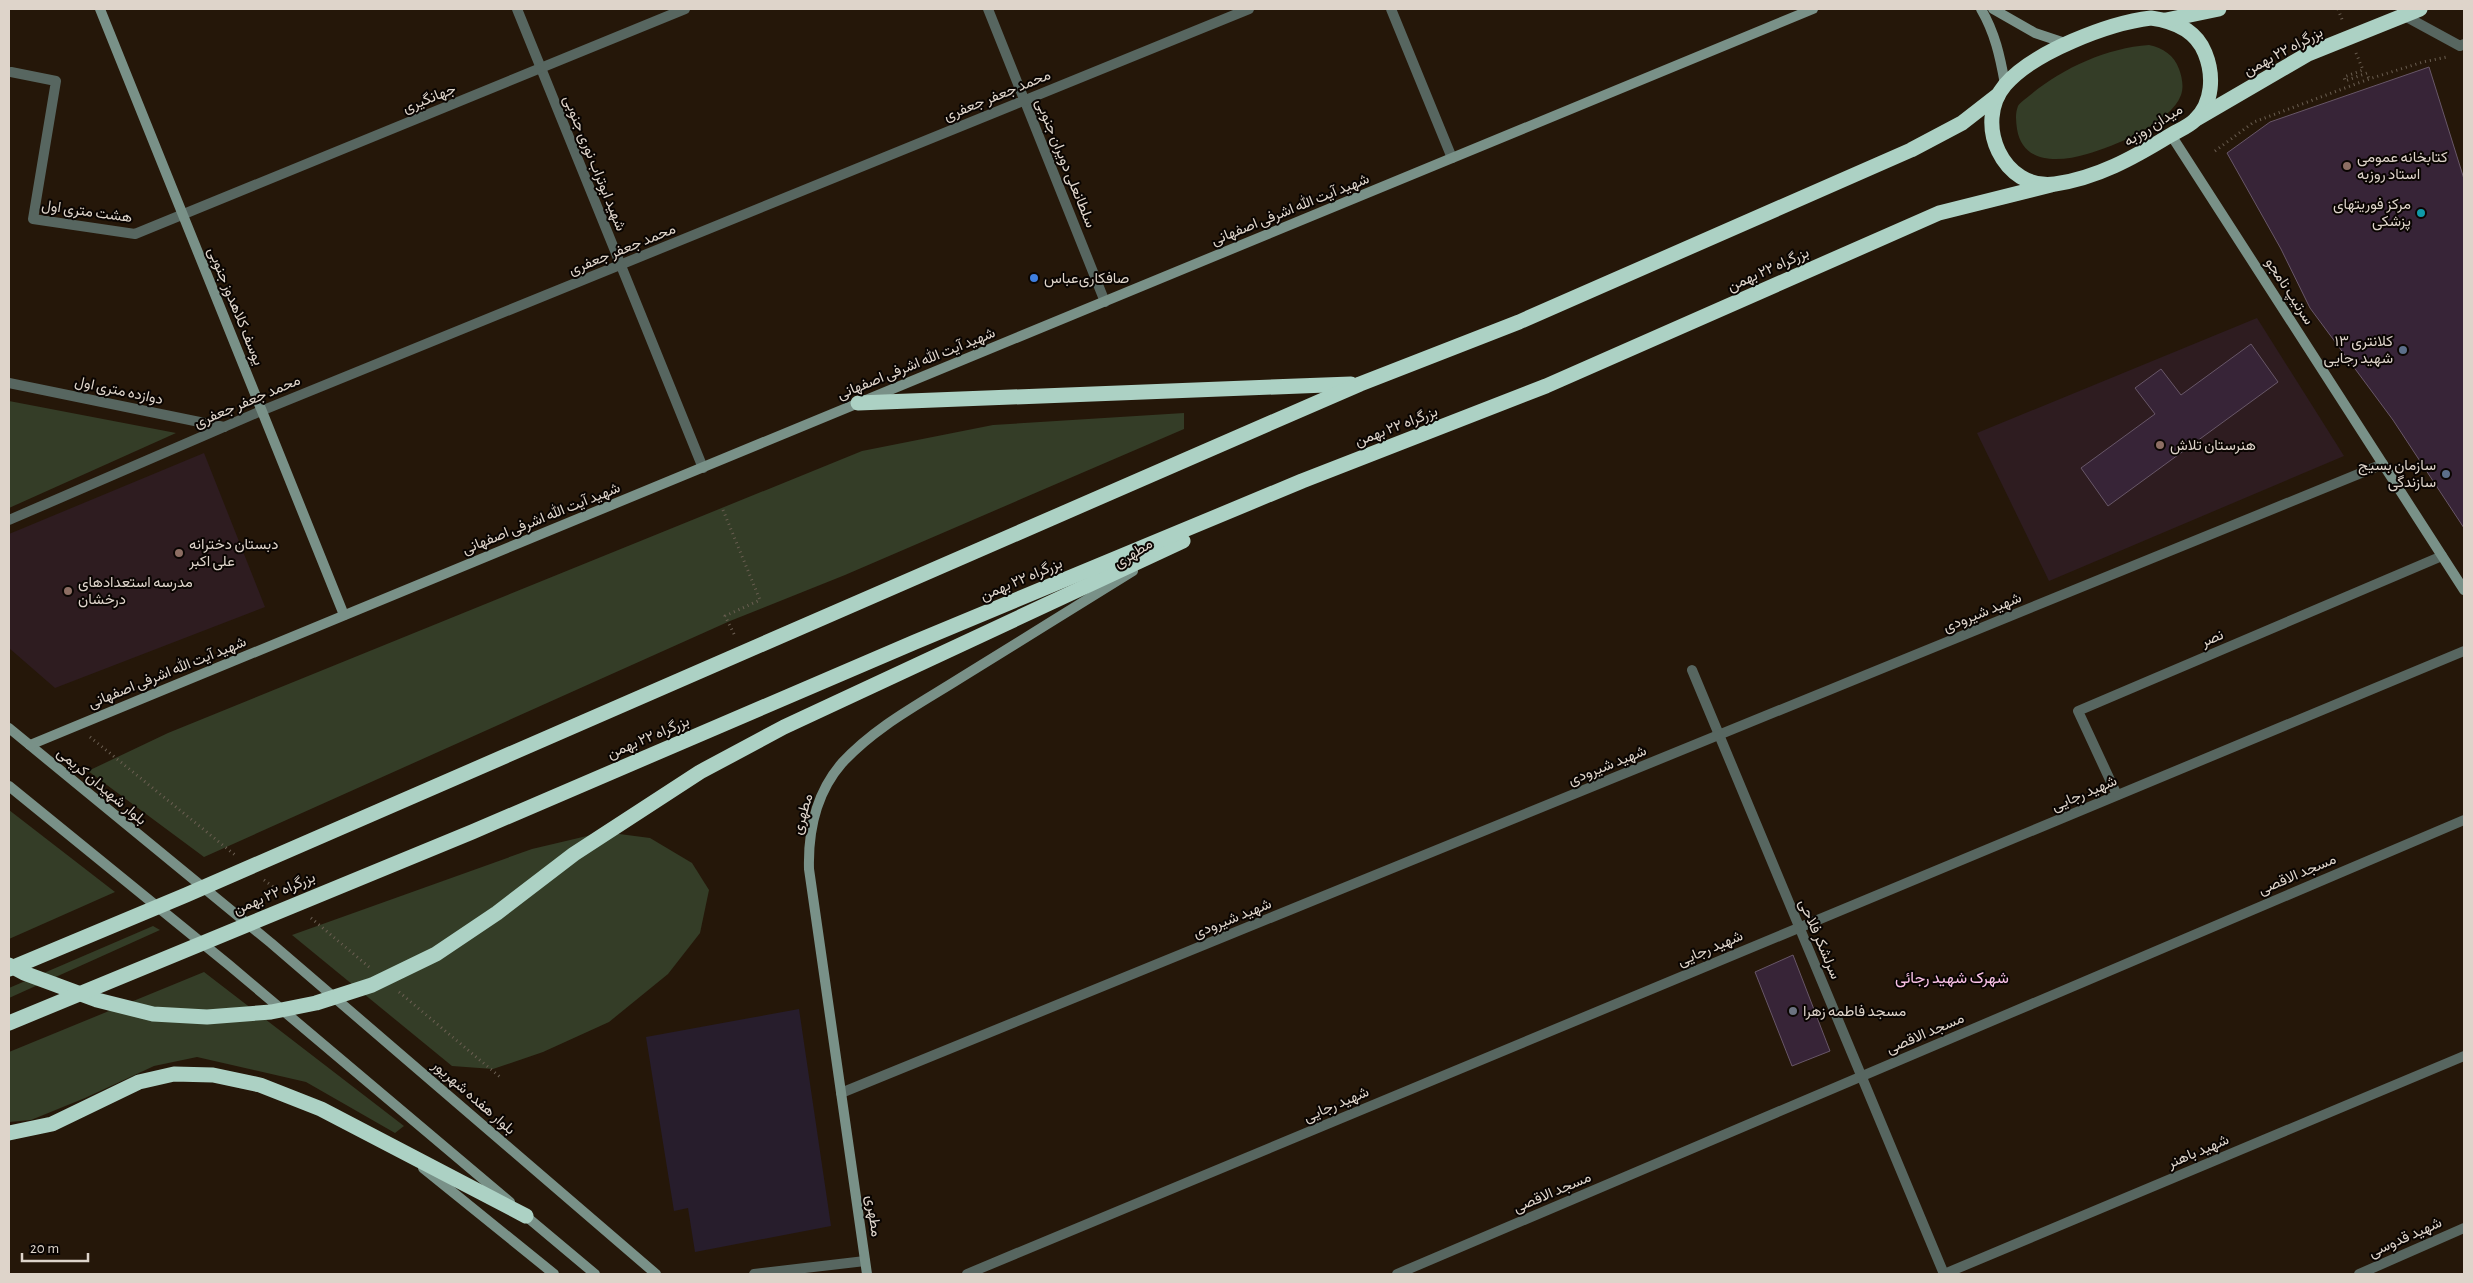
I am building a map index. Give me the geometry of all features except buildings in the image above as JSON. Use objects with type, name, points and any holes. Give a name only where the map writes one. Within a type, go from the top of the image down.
[{"type":"highway","points":[[2166,20],[2219,9]]},
{"type":"highway","name":"بزرگراه ۲۲ بهمن","points":[[2195,120],[2308,54],[2420,9]]},
{"type":"highway","name":"میدان روزبه","points":[[2151,18],[2166,20],[2181,26],[2193,35],[2203,48],[2209,62],[2212,78],[2210,93],[2204,108],[2195,120],[2117,166],[2084,178],[2051,184],[2036,182],[2021,176],[2009,167],[1999,155],[1990,125],[1992,110],[2002,90],[2052,51],[2068,44],[2118,24],[2151,18]]},
{"type":"highway","points":[[9,969],[186,895],[1360,384],[1519,322],[1911,150],[1962,123],[2002,90]]},
{"type":"highway","name":"بزرگراه ۲۲ بهمن","points":[[9,1023],[472,832],[915,642],[1349,463],[1546,386],[1939,213],[2051,184]]},
{"type":"highway","points":[[858,403],[1360,384]]},
{"type":"highway","points":[[9,965],[24,974],[97,1000],[153,1014],[216,1016],[271,1012],[316,1003],[372,985],[436,954],[497,913],[574,854],[700,772],[784,726],[1349,463]]},
{"type":"highway","points":[[9,1133],[52,1124],[139,1082],[174,1074],[213,1075],[260,1086],[321,1109],[526,1216]]},
{"type":"main road","name":"یوسف کلاهدوز جنوبی","points":[[100,9],[344,615]]},
{"type":"main road","name":"شهید آیت الله اشرفی اصفهانی","points":[[30,745],[1813,9]]},
{"type":"main road","points":[[1981,9],[1992,29],[1998,46],[2002,90]]},
{"type":"main road","points":[[1993,9],[2036,33],[2068,44]]},
{"type":"main road","name":"سرتیپ نامجو","points":[[2171,135],[2464,590]]},
{"type":"main road","name":"مطهری","points":[[867,1274],[809,869],[808,841],[816,808],[827,786],[842,764],[883,726],[1177,544]]},
{"type":"main road","name":"بلوار شهیدان کریمی","points":[[9,728],[271,944]]},
{"type":"main road","points":[[9,786],[228,964],[595,1274]]},
{"type":"main road","name":"بلوار هفده شهریور","points":[[271,944],[656,1274]]},
{"type":"main road","points":[[403,1152],[554,1274]]},
{"type":"street","name":"شهید ابوتراب نوری جنوبی","points":[[517,9],[703,468]]},
{"type":"street","name":"جهانگیری","points":[[183,215],[685,9]]},
{"type":"street","name":"سلطانعلی دویران جنوبی","points":[[988,9],[1105,302]]},
{"type":"street","name":"محمد جعفر جعفری","points":[[9,520],[261,411],[1249,9]]},
{"type":"street","points":[[1391,9],[1452,158]]},
{"type":"street","points":[[2403,16],[2460,46],[2464,44]]},
{"type":"street","name":"هشت متری اول","points":[[11,72],[56,81],[33,219],[135,234],[183,215]]},
{"type":"street","name":"دوازده متری اول","points":[[9,383],[224,427]]},
{"type":"street","name":"شهید شیرودی","points":[[841,1093],[2383,464]]},
{"type":"street","name":"نصر","points":[[2117,795],[2078,711],[2442,556]]},
{"type":"street","name":"شهید رجایی","points":[[967,1274],[2464,651]]},
{"type":"street","name":"سرلشکر فلاحی","points":[[1692,670],[1944,1274]]},
{"type":"street","name":"مسجد الاقصی","points":[[1397,1274],[2464,820]]},
{"type":"street","name":"شهید باهنر","points":[[1944,1274],[2464,1056]]},
{"type":"street","name":"شهید قدوسی","points":[[2359,1274],[2464,1228]]},
{"type":"street","points":[[754,1274],[816,1270],[865,1261]]},
{"type":"path","points":[[2216,151],[2254,122],[2369,79],[2423,62]]},
{"type":"path","points":[[2363,70],[2344,77],[2345,81],[2367,73],[2369,79]]},
{"type":"path","points":[[723,510],[760,600],[725,616]]},
{"type":"path","points":[[76,726],[236,856]]},
{"type":"path","points":[[258,874],[281,893]]},
{"type":"path","points":[[303,912],[371,968]]},
{"type":"path","points":[[394,987],[500,1077]]},
{"type":"shaded area","name":"هنرستان تلاش","points":[[2257,318],[2344,456],[2049,581],[1977,433]]},
{"type":"shaded area","points":[[204,453],[265,607],[55,688],[9,648],[9,534]]},
{"type":"shaded area","points":[[799,1009],[831,1226],[695,1252],[688,1208],[674,1211],[646,1037]]},
{"type":"green space","points":[[2149,45],[2163,50],[2171,56],[2177,64],[2181,75],[2181,95],[2166,115],[2126,140],[2076,157],[2066,159],[2044,158],[2035,155],[2027,149],[2021,141],[2016,123],[2017,109],[2023,101],[2055,77],[2085,62],[2117,50]]},
{"type":"green space","points":[[9,401],[176,433],[9,508]]},
{"type":"green space","points":[[1184,413],[1184,429],[845,575],[730,621],[204,857],[88,771],[168,733],[862,451],[993,425]]},
{"type":"green space","points":[[9,810],[115,892],[9,939]]},
{"type":"green space","points":[[604,832],[650,838],[692,863],[709,890],[700,933],[668,974],[609,1022],[543,1052],[493,1069],[452,1066],[292,935],[532,849]]},
{"type":"green space","points":[[153,926],[160,930],[9,998],[9,988]]},
{"type":"green space","points":[[204,972],[404,1126],[395,1133],[306,1082],[197,1057],[154,1066],[85,1098],[31,1120],[9,1122],[9,1052]]},
{"type":"place","name":"کتابخانه عمومی استاد روزبه","points":[[2347,166]]},
{"type":"place","name":"مرکز فوریتهای پزشکی","points":[[2421,213]]},
{"type":"place","name":"صافکاری‌عباس","points":[[1034,278]]},
{"type":"place","name":"کلانتری ۱۳ شهید رجایی","points":[[2403,350]]},
{"type":"place","name":"هنرستان تلاش","points":[[2160,445]]},
{"type":"place","name":"سازمان بسیج سازندگی","points":[[2446,474]]},
{"type":"place","name":"دبستان دخترانه علی اکبر","points":[[179,553]]},
{"type":"place","name":"مدرسه استعدادهای درخشان","points":[[68,591]]},
{"type":"place","name":"مسجد فاطمه زهرا","points":[[1793,1011]]},
{"type":"district","name":"شهرک شهید رجائی","points":[[1952,977]]}]
